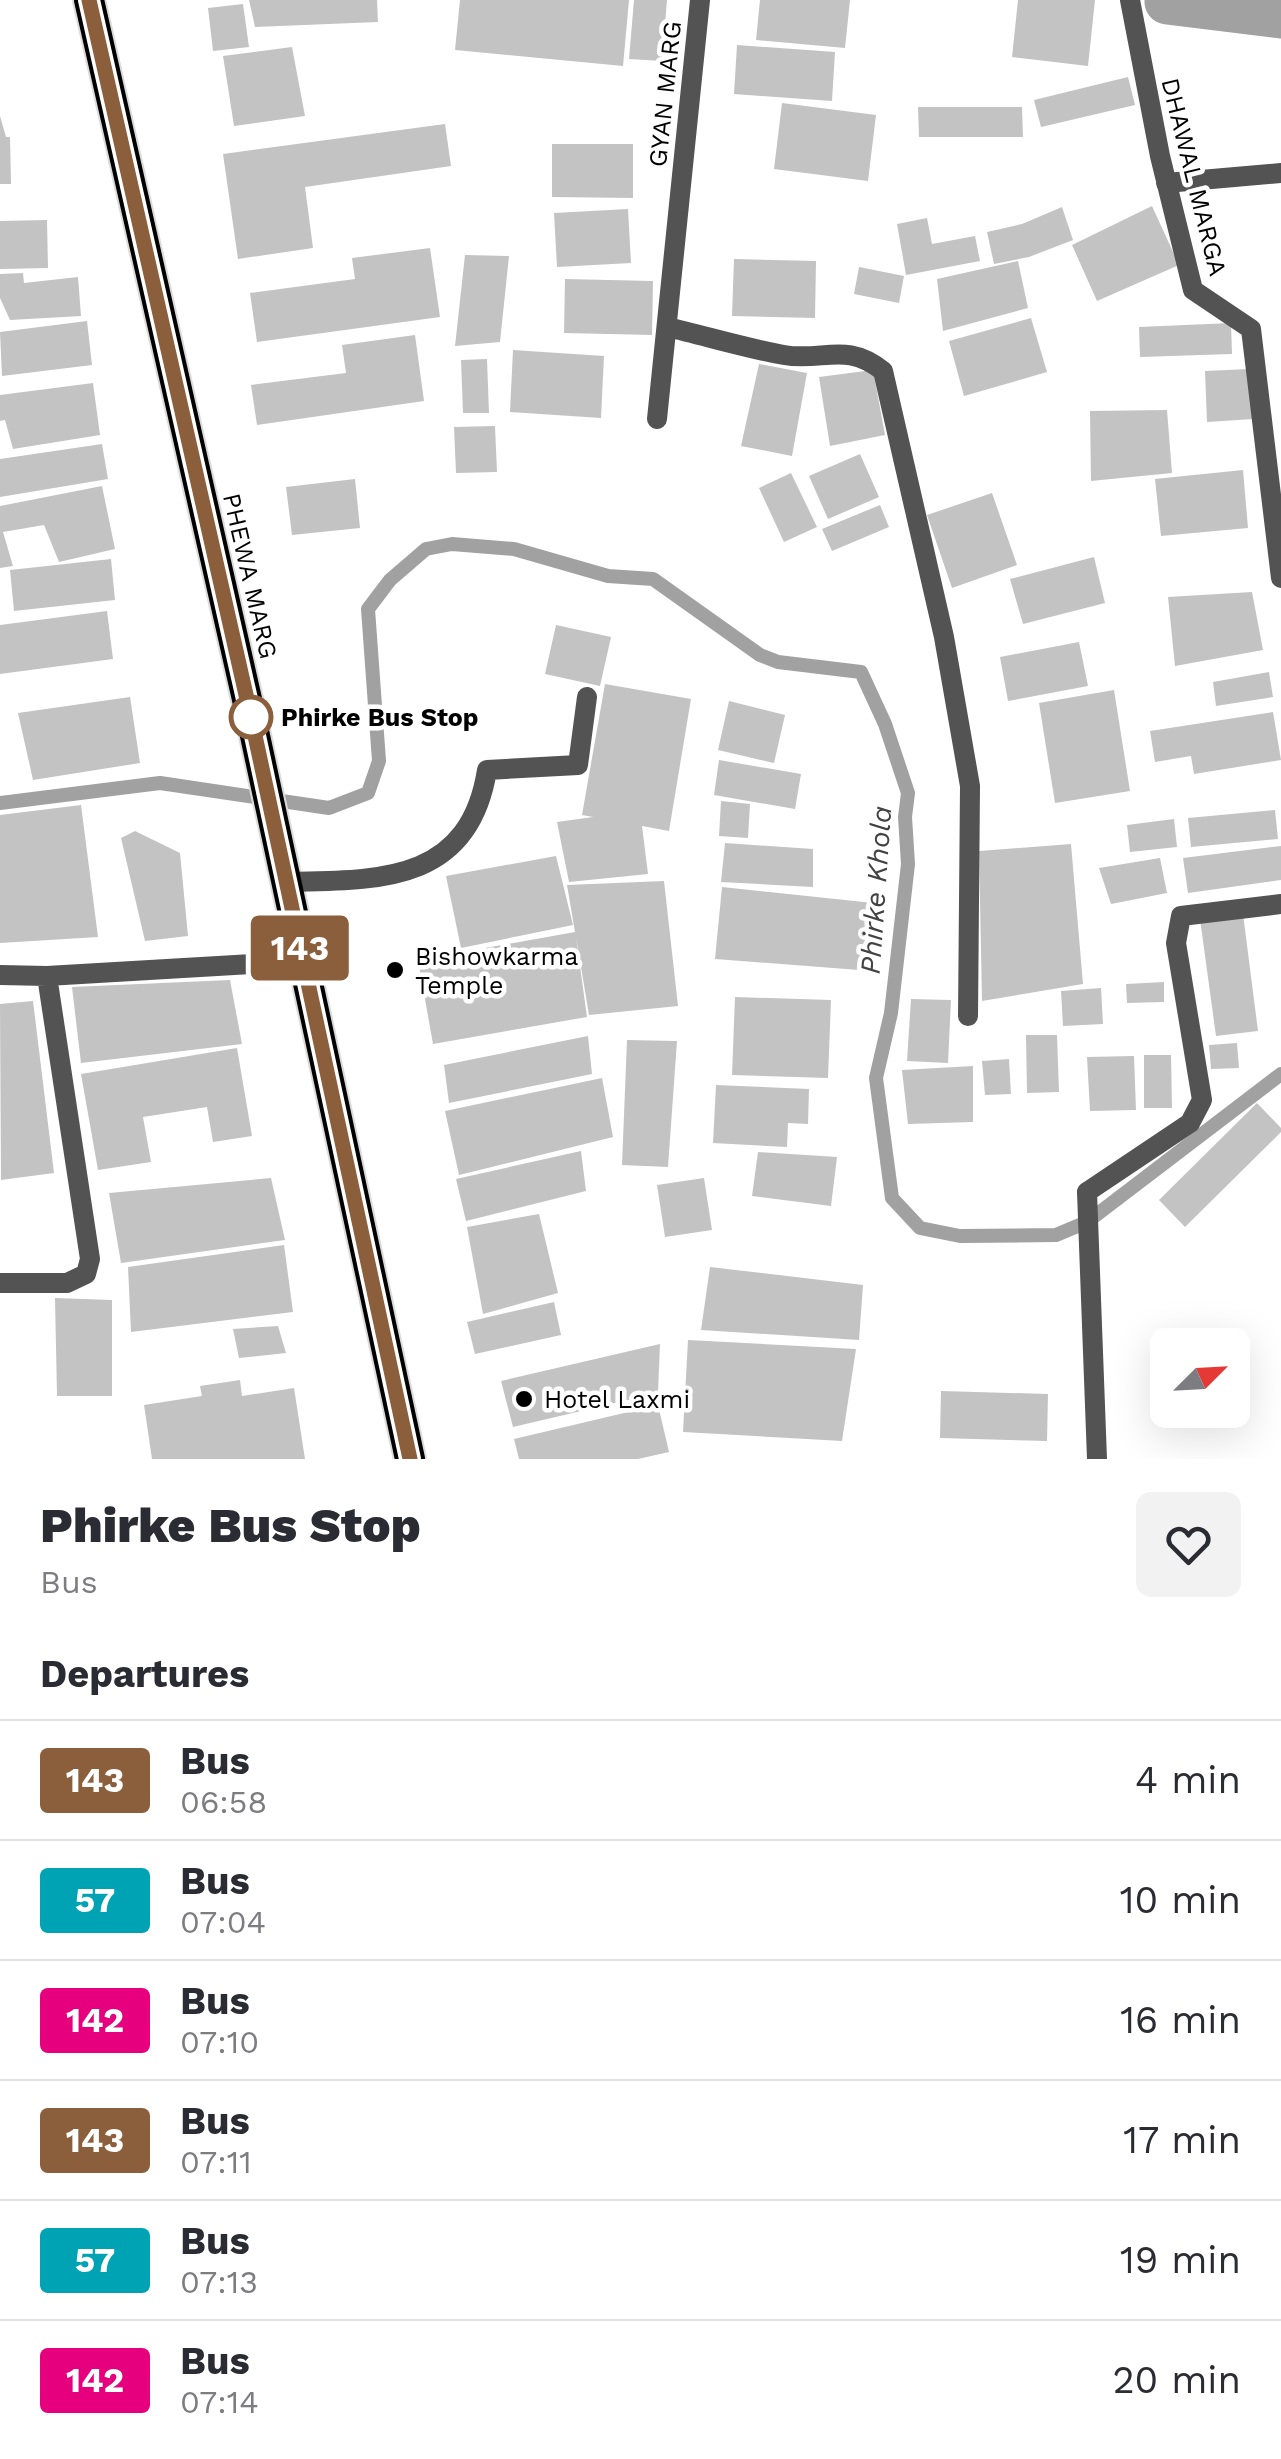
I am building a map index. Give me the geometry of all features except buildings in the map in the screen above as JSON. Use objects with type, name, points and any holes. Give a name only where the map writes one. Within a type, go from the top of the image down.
[{"type":"highway","name":"PHEWA MARG","points":[[89,0],[410,1459]]},
{"type":"street","name":"GYAN MARG","points":[[656,419],[700,0]]},
{"type":"street","name":"DHAWAL MARGA","points":[[1130,0],[1166,183],[1193,290],[1251,329],[1281,578]]},
{"type":"street","points":[[1166,183],[1281,173]]},
{"type":"street","points":[[667,326],[789,356],[840,352],[866,358],[883,371],[944,636],[970,786],[968,1016]]},
{"type":"street","points":[[285,882],[377,880],[431,862],[463,837],[482,798],[487,770],[578,765],[588,698]]},
{"type":"street","points":[[1097,1459],[1087,1192],[1190,1124],[1202,1100],[1176,943],[1181,916],[1281,904]]},
{"type":"street","points":[[0,975],[48,976],[303,961]]},
{"type":"street","points":[[0,1283],[67,1283],[86,1274],[90,1259],[48,976]]},
{"type":"waterway","points":[[1167,2],[1281,16]]},
{"type":"waterway","name":"Phirke Khola","points":[[0,803],[160,783],[329,808],[368,793],[379,761],[368,609],[390,580],[426,549],[452,544],[514,549],[608,576],[653,579],[760,655],[778,662],[861,672],[885,724],[908,793],[908,864],[891,1013],[876,1078],[892,1198],[920,1228],[960,1236],[1056,1235],[1087,1222],[1281,1074]]},
{"type":"bus line","name":"143","points":[[89,0],[251,717],[410,1459]]},
{"type":"place","name":"Phirke Bus Stop","points":[[251,717]]},
{"type":"place","name":"Bishowkarma Temple","points":[[395,970]]},
{"type":"place","name":"Hotel Laxmi","points":[[524,1399]]}]
